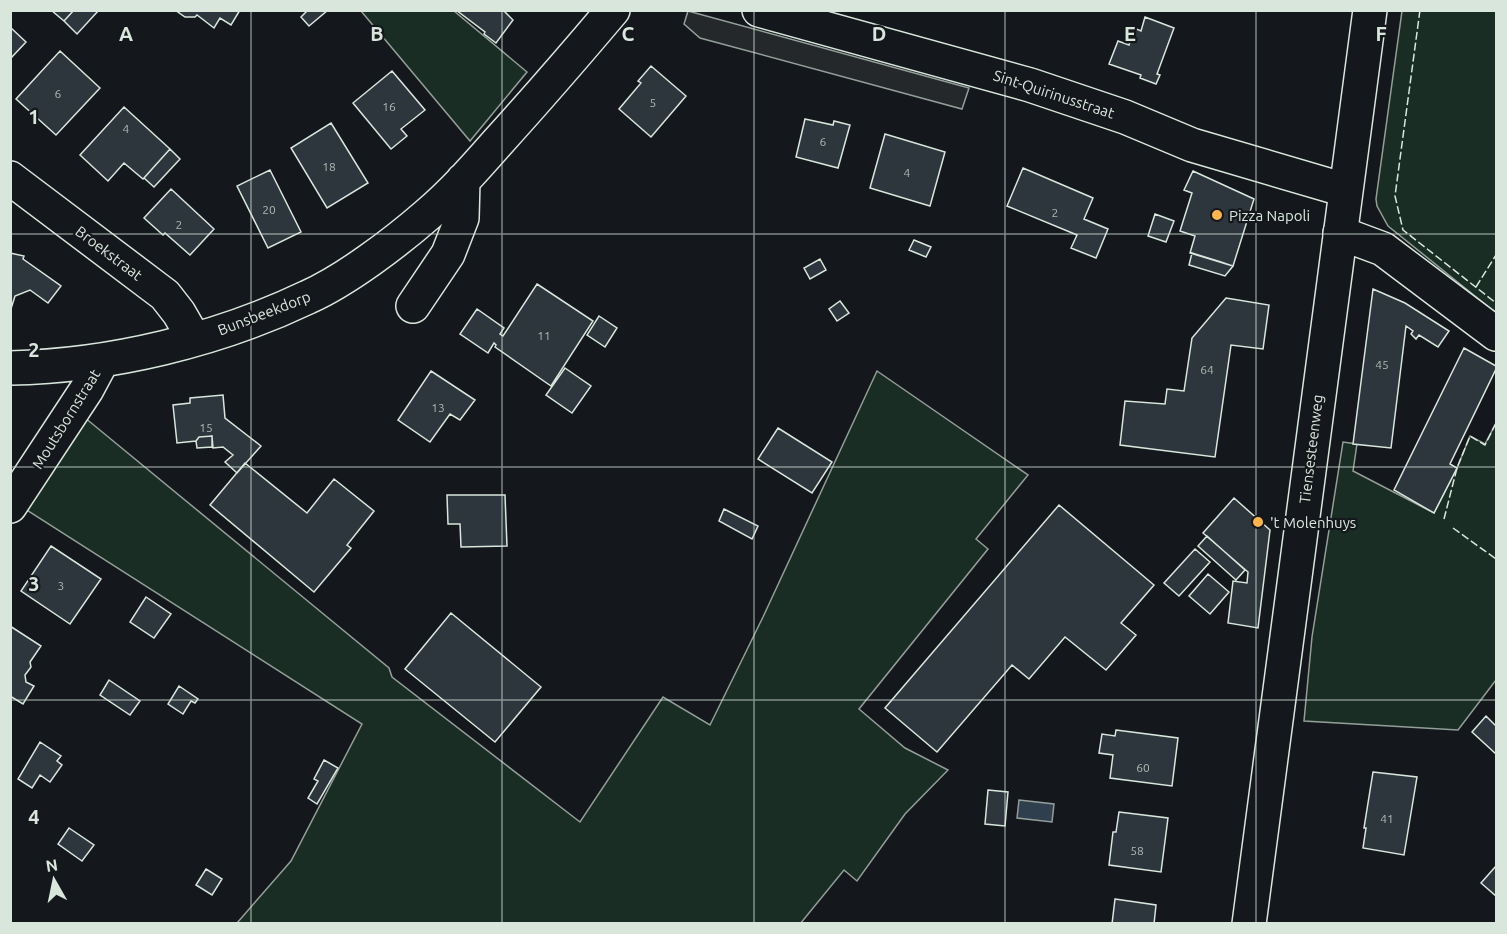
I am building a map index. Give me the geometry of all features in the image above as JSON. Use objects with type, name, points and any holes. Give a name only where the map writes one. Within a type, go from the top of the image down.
[{"type":"street","name":"Bunsbeekdorp","points":[[10,368],[102,361],[194,339],[310,297],[357,268],[427,215],[463,180],[613,10]]},
{"type":"street","name":"Sint-Quirinusstraat","points":[[759,10],[1030,84],[1125,117],[1192,145],[1345,190]]},
{"type":"street","name":"Tiensesteenweg","points":[[1249,924],[1370,10]]},
{"type":"street","name":"Broekstraat","points":[[10,178],[165,296],[179,313],[194,339]]},
{"type":"street","points":[[413,306],[448,254],[462,218],[463,180]]},
{"type":"street","points":[[1340,233],[1383,249],[1497,334]]},
{"type":"street","name":"Moutsbornstraat","points":[[10,506],[87,389],[102,361]]},
{"type":"green space","points":[[361,11],[454,11],[527,72],[470,141]]},
{"type":"green space","points":[[1402,11],[1496,11],[1496,313],[1388,226],[1377,206],[1376,199]]},
{"type":"green space","points":[[877,371],[1028,475],[976,539],[988,549],[859,709],[905,748],[948,770],[905,814],[857,881],[844,870],[800,924],[237,923],[291,861],[362,724],[22,507],[84,417],[389,668],[392,677],[580,822],[663,697],[710,725],[763,617]]},
{"type":"green space","points":[[1496,423],[1496,680],[1458,730],[1304,721],[1312,637],[1343,442],[1357,444],[1353,471],[1434,513],[1470,436],[1485,444]]},
{"type":"shaded area","points":[[688,11],[969,88],[962,109],[700,38],[684,24]]},
{"type":"water","points":[[1019,800],[1054,804],[1052,822],[1017,818]]},
{"type":"building","points":[[51,10],[74,10],[64,21]]},
{"type":"building","points":[[74,10],[99,10],[77,34],[64,21]]},
{"type":"building","points":[[175,10],[240,10],[231,25],[220,18],[214,28],[197,15],[185,17]]},
{"type":"building","points":[[308,10],[328,10],[309,26],[301,17]]},
{"type":"building","points":[[456,10],[503,10],[513,20],[496,43]]},
{"type":"building","points":[[1145,17],[1174,28],[1157,74],[1160,75],[1156,84],[1140,78],[1141,75],[1109,64],[1118,41],[1129,45],[1134,28],[1141,31]]},
{"type":"building","points":[[10,27],[26,42],[10,59]]},
{"type":"building","points":[[60,51],[100,88],[56,135],[16,99]]},
{"type":"building","points":[[651,66],[686,96],[651,137],[619,109],[641,83],[638,81]]},
{"type":"building","points":[[392,71],[425,110],[401,129],[407,136],[391,149],[353,103]]},
{"type":"building","points":[[124,107],[170,149],[143,179],[124,163],[108,181],[80,155]]},
{"type":"building","points":[[805,119],[833,125],[834,121],[850,125],[838,168],[796,157]]},
{"type":"building","points":[[331,123],[368,183],[327,208],[291,148]]},
{"type":"building","points":[[885,134],[945,152],[930,206],[870,188]]},
{"type":"building","points":[[170,149],[180,159],[154,187],[144,178]]},
{"type":"building","points":[[1023,168],[1093,198],[1084,219],[1108,229],[1096,258],[1071,248],[1077,235],[1007,206]]},
{"type":"building","points":[[270,170],[301,232],[268,248],[237,186]]},
{"type":"building","name":"Pizza Napoli","points":[[1193,171],[1254,199],[1233,266],[1190,253],[1195,236],[1180,231],[1192,193],[1184,190]]},
{"type":"building","points":[[171,189],[214,229],[190,255],[144,218]]},
{"type":"building","points":[[1155,214],[1174,221],[1166,242],[1148,236]]},
{"type":"building","points":[[914,240],[931,247],[926,257],[909,250]]},
{"type":"building","points":[[10,253],[24,256],[23,259],[61,286],[48,303],[30,290],[15,296],[10,312]]},
{"type":"building","points":[[1192,253],[1233,266],[1225,276],[1189,265]]},
{"type":"building","points":[[820,259],[826,270],[810,279],[804,268]]},
{"type":"building","points":[[537,284],[593,321],[551,386],[495,347],[494,343],[488,353],[460,334],[477,309],[504,328],[500,334],[503,336]]},
{"type":"building","points":[[1373,289],[1405,303],[1449,331],[1438,347],[1419,335],[1416,339],[1411,334],[1413,331],[1406,326],[1391,448],[1353,444]]},
{"type":"building","points":[[1226,298],[1269,305],[1263,349],[1231,345],[1215,457],[1120,445],[1125,401],[1165,404],[1167,389],[1184,391],[1192,338]]},
{"type":"building","points":[[840,301],[849,313],[837,321],[829,309]]},
{"type":"building","points":[[599,316],[617,328],[605,347],[587,335]]},
{"type":"building","points":[[1464,348],[1496,366],[1496,369],[1450,464],[1457,468],[1434,513],[1394,490]]},
{"type":"building","points":[[565,368],[591,386],[572,413],[546,395]]},
{"type":"building","points":[[431,371],[475,400],[460,420],[450,414],[430,442],[398,420]]},
{"type":"building","points":[[223,395],[225,418],[261,446],[237,473],[225,462],[233,455],[223,447],[213,448],[212,436],[177,443],[173,405],[190,403],[190,398]]},
{"type":"building","points":[[778,428],[832,462],[812,493],[758,459]]},
{"type":"building","points":[[212,436],[212,447],[197,448],[196,441],[199,437]]},
{"type":"building","points":[[245,463],[307,513],[334,479],[374,511],[347,545],[351,548],[314,592],[210,505]]},
{"type":"building","points":[[447,495],[505,495],[507,546],[461,547],[460,524],[448,524]]},
{"type":"building","points":[[1234,498],[1270,530],[1258,628],[1228,623],[1233,581],[1247,583],[1248,572],[1203,533]]},
{"type":"building","points":[[1059,505],[1154,585],[1121,623],[1136,635],[1106,670],[1065,637],[1029,679],[1012,665],[937,752],[885,708]]},
{"type":"building","points":[[724,509],[758,526],[752,539],[719,521]]},
{"type":"building","points":[[1207,536],[1245,570],[1236,580],[1198,546]]},
{"type":"building","points":[[51,546],[101,579],[70,624],[21,591]]},
{"type":"building","points":[[1195,549],[1210,562],[1179,596],[1164,583]]},
{"type":"building","points":[[1208,574],[1229,592],[1210,614],[1189,596]]},
{"type":"building","points":[[146,597],[171,614],[154,638],[130,622]]},
{"type":"building","points":[[451,613],[541,687],[495,742],[405,669]]},
{"type":"building","points":[[10,626],[41,646],[30,662],[31,667],[25,675],[26,682],[34,686],[23,704],[10,696]]},
{"type":"building","points":[[109,680],[140,701],[130,715],[100,695]]},
{"type":"building","points":[[179,686],[198,699],[195,703],[191,701],[183,714],[168,704]]},
{"type":"building","points":[[1486,716],[1496,726],[1496,754],[1472,732]]},
{"type":"building","points":[[1116,730],[1178,738],[1172,786],[1110,778],[1113,755],[1099,753],[1102,734],[1115,736]]},
{"type":"building","points":[[40,742],[61,756],[57,761],[62,765],[50,782],[40,775],[32,788],[18,779]]},
{"type":"building","points":[[324,760],[338,768],[317,804],[308,798],[318,781],[314,779]]},
{"type":"building","points":[[1373,772],[1417,777],[1404,855],[1363,848]]},
{"type":"building","points":[[988,790],[1008,792],[1005,826],[985,824]]},
{"type":"building","points":[[1119,812],[1168,818],[1161,872],[1109,865],[1113,832],[1116,832]]},
{"type":"building","points":[[69,828],[94,845],[82,861],[58,844]]},
{"type":"building","points":[[1496,866],[1496,896],[1481,883]]},
{"type":"building","points":[[206,869],[222,879],[212,895],[196,885]]},
{"type":"building","points":[[1115,899],[1156,905],[1154,924],[1112,924]]},
{"type":"fence","points":[[1420,10],[1395,196],[1403,230],[1496,303]]},
{"type":"fence","points":[[1476,287],[1496,255]]},
{"type":"fence","points":[[1444,519],[1457,468],[1470,436],[1485,445],[1496,423]]},
{"type":"fence","points":[[1453,528],[1496,559]]},
{"type":"place","name":"Pizza Napoli","points":[[1217,215]]},
{"type":"place","name":"'t Molenhuys","points":[[1258,522]]}]
